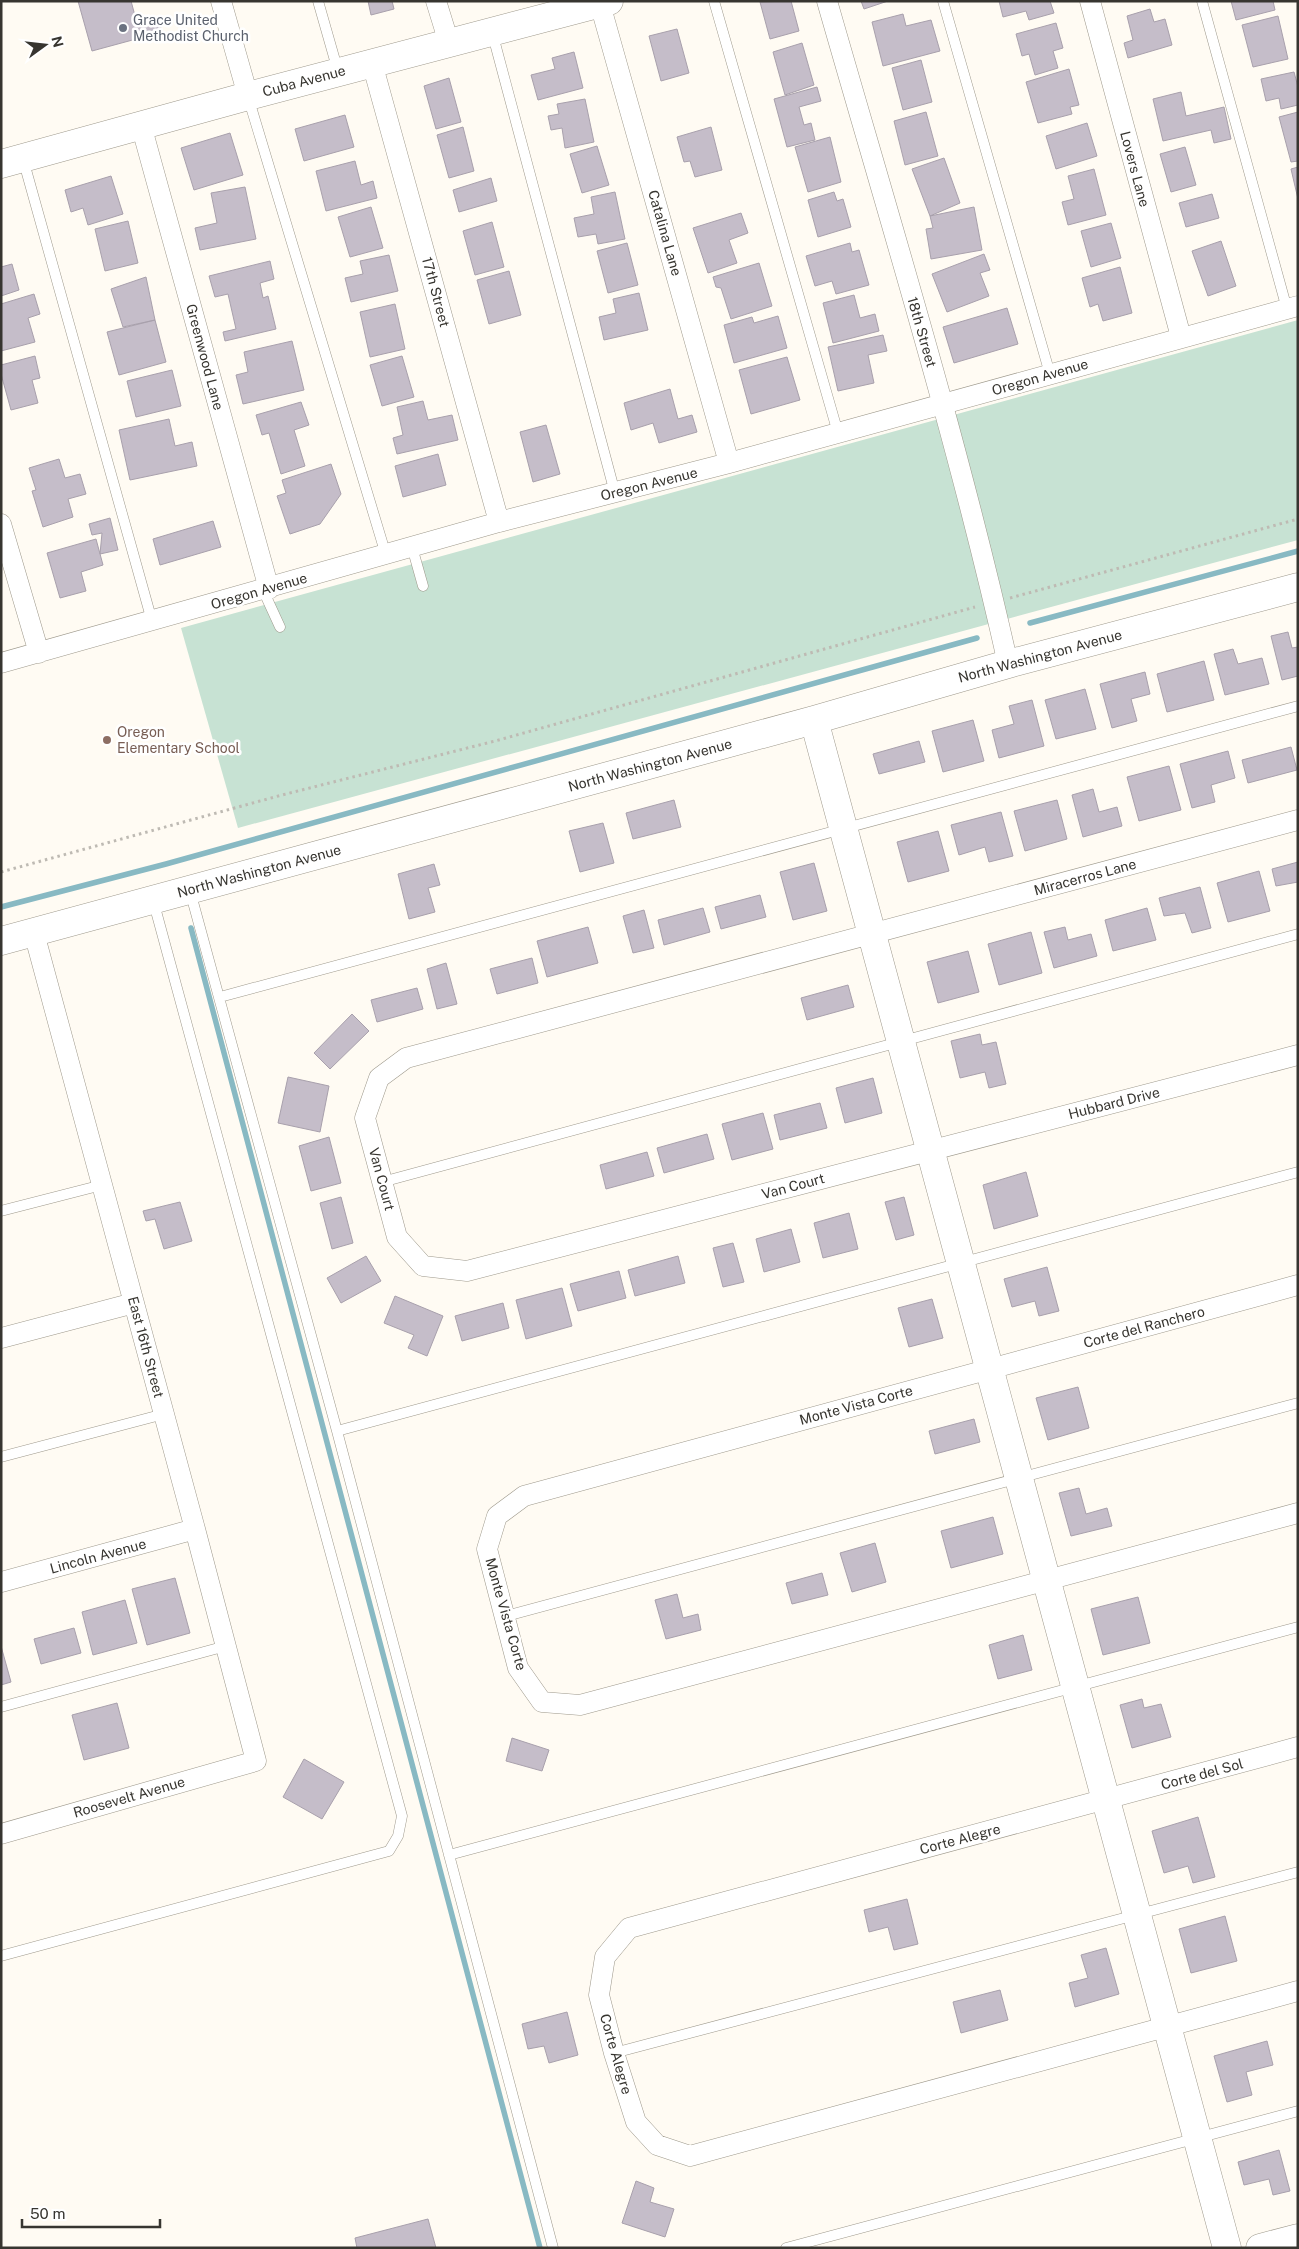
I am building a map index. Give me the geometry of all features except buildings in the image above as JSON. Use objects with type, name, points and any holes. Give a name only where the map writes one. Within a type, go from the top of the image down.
[{"type":"street","points":[[221,1],[248,96]]},
{"type":"street","points":[[436,1],[449,43]]},
{"type":"street","name":"18th Street","points":[[827,1],[942,404],[1008,664]]},
{"type":"street","name":"Lovers Lane","points":[[1090,1],[1181,337]]},
{"type":"street","name":"Cuba Avenue","points":[[12,161],[248,96],[604,3]]},
{"type":"street","name":"Catalina Lane","points":[[604,3],[729,463]]},
{"type":"street","name":"17th Street","points":[[372,63],[499,522]]},
{"type":"street","name":"Greenwood Lane","points":[[141,125],[266,589]]},
{"type":"street","name":"Oregon Avenue","points":[[1,663],[499,522],[729,463],[1292,307]]},
{"type":"street","points":[[1,524],[39,652]]},
{"type":"street","name":"North Washington Avenue","points":[[1,942],[814,720],[1008,664],[1298,587]]},
{"type":"street","points":[[814,720],[1227,2248]]},
{"type":"street","name":"Miracerros Lane","points":[[872,933],[1298,820]]},
{"type":"street","name":"East 16th Street","points":[[34,932],[196,1529],[256,1761]]},
{"type":"street","name":"Van Court","points":[[872,933],[406,1058],[379,1078],[365,1118],[382,1182],[397,1237],[423,1266],[468,1271],[930,1150]]},
{"type":"street","name":"Hubbard Drive","points":[[930,1150],[1298,1056]]},
{"type":"street","name":"Corte del Ranchero","points":[[990,1368],[1298,1286]]},
{"type":"street","points":[[1,1338],[134,1303]]},
{"type":"street","name":"Monte Vista Corte","points":[[990,1368],[524,1496],[498,1516],[487,1549],[518,1668],[542,1702],[580,1705],[1047,1582]]},
{"type":"street","points":[[1047,1582],[1298,1513]]},
{"type":"street","name":"Lincoln Avenue","points":[[1,1582],[196,1529]]},
{"type":"street","name":"Corte del Sol","points":[[1106,1800],[1298,1747]]},
{"type":"street","name":"Roosevelt Avenue","points":[[1,1834],[256,1761]]},
{"type":"street","name":"Corte Alegre","points":[[1106,1800],[629,1928],[605,1957],[600,1996],[614,2053],[636,2122],[657,2145],[690,2156],[1167,2026]]},
{"type":"street","points":[[1167,2026],[1298,1991]]},
{"type":"street","points":[[1260,2248],[1298,2238]]},
{"type":"lane","points":[[318,1],[338,72]]},
{"type":"lane","points":[[714,1],[838,433]]},
{"type":"lane","points":[[943,1],[1050,374]]},
{"type":"lane","points":[[1202,1],[1292,307]]},
{"type":"lane","points":[[492,32],[615,492]]},
{"type":"lane","points":[[248,96],[386,555]]},
{"type":"lane","points":[[12,161],[152,621]]},
{"type":"lane","points":[[412,547],[423,586]]},
{"type":"lane","points":[[266,589],[280,627]]},
{"type":"lane","points":[[220,997],[1298,706]]},
{"type":"lane","points":[[190,890],[337,1431],[554,2248]]},
{"type":"lane","points":[[1,1956],[389,1851],[398,1836],[402,1816],[153,900]]},
{"type":"lane","points":[[382,1182],[1298,934]]},
{"type":"lane","points":[[337,1431],[1298,1172]]},
{"type":"lane","points":[[1,1211],[102,1185]]},
{"type":"lane","points":[[506,1616],[1298,1403]]},
{"type":"lane","points":[[1,1457],[164,1414]]},
{"type":"lane","points":[[449,1855],[1298,1627]]},
{"type":"lane","points":[[1,1707],[226,1646]]},
{"type":"lane","points":[[614,2053],[1298,1872]]},
{"type":"lane","points":[[786,2248],[1298,2111]]},
{"type":"path","points":[[1,872],[282,795],[495,742],[1298,519]]},
{"type":"green space","points":[[1298,320],[1298,540],[238,828],[181,628]]},
{"type":"waterway","points":[[1030,623],[1298,551]]},
{"type":"waterway","points":[[1,907],[166,864],[977,638]]},
{"type":"waterway","points":[[191,928],[540,2248]]},
{"type":"place","name":"Grace United Methodist Church","points":[[123,28]]},
{"type":"place","name":"Oregon Elementary School","points":[[107,740]]}]
